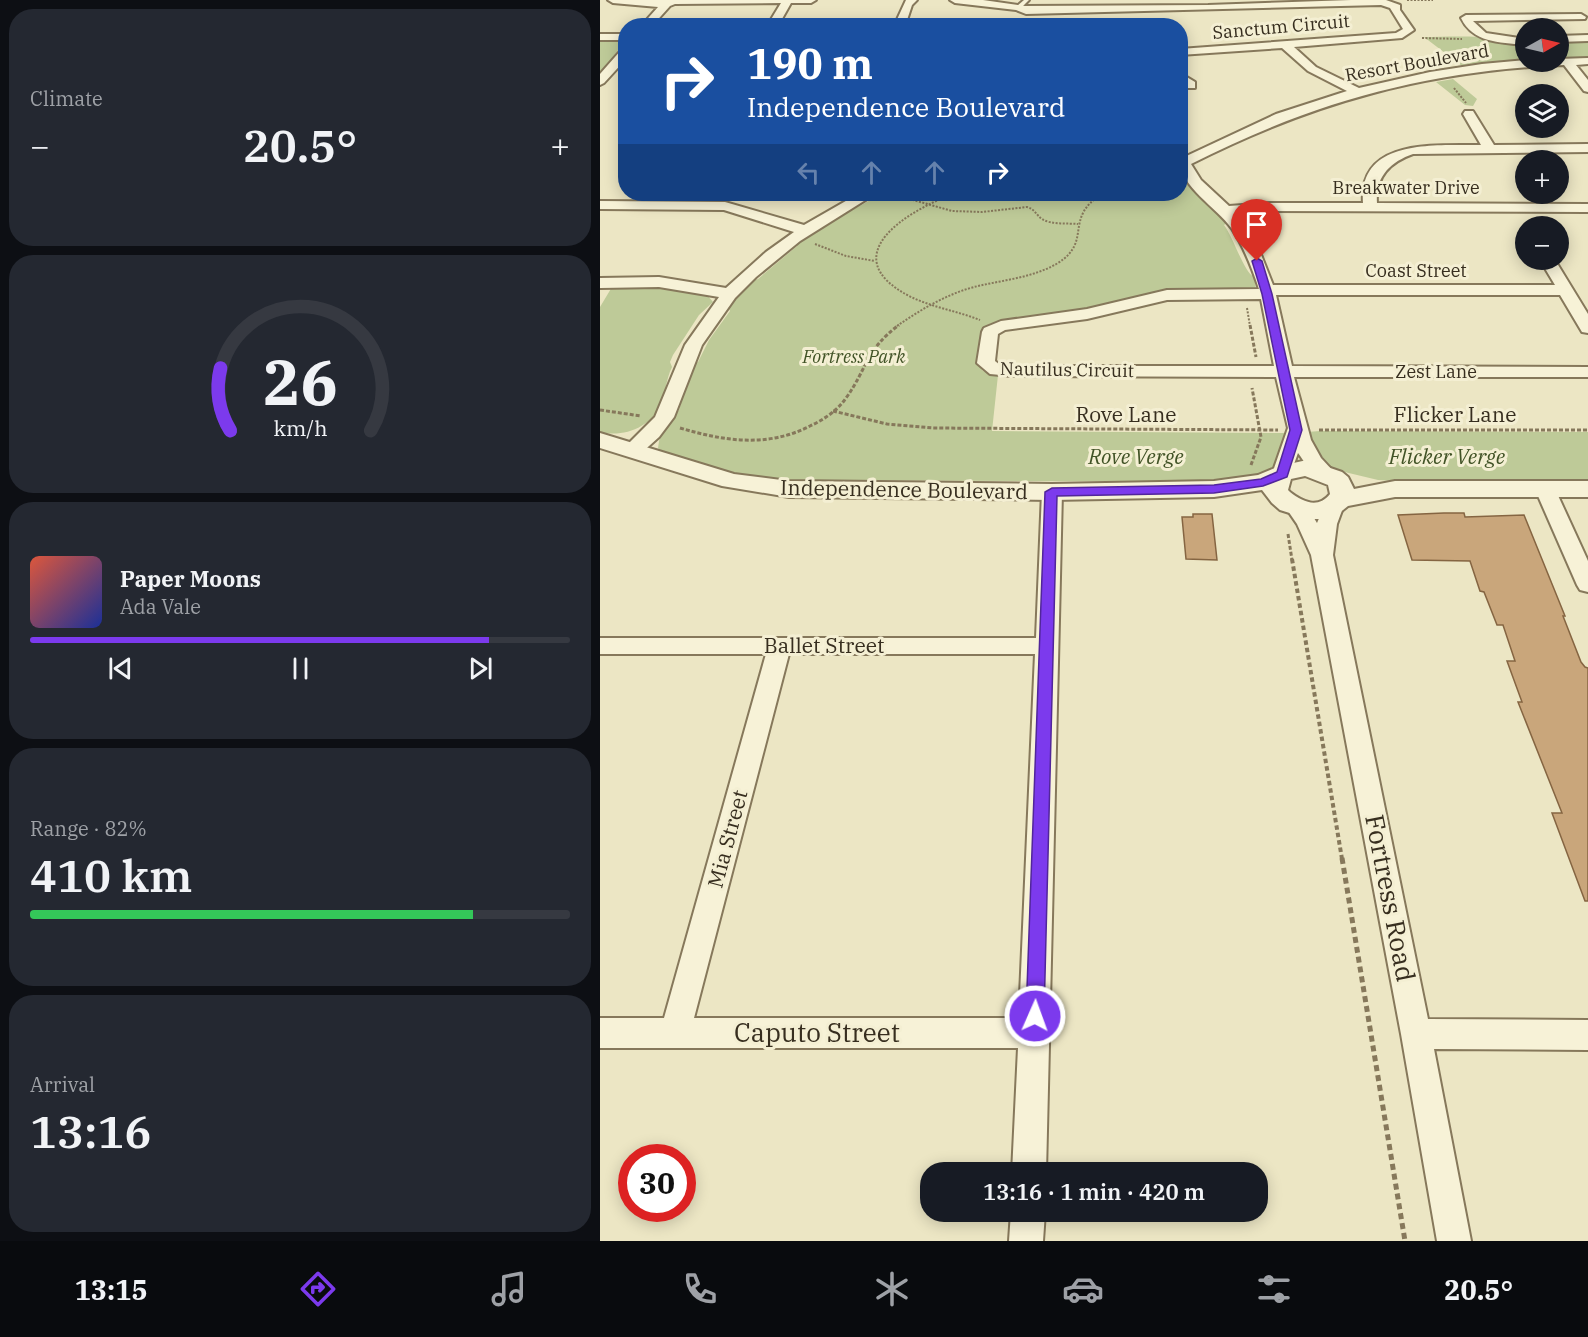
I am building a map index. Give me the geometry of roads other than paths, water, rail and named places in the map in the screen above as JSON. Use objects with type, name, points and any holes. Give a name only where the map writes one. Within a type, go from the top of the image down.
[{"type":"street","points":[[614,0],[645,1],[662,5],[682,2],[811,0]]},
{"type":"street","name":"Sanctum Circuit","points":[[955,0],[1046,8],[1208,8],[1369,3],[1387,5],[1395,10],[1404,26],[1409,30],[1405,34],[1188,51]]},
{"type":"street","points":[[777,18],[787,1]]},
{"type":"street","points":[[902,18],[908,1]]},
{"type":"street","points":[[652,18],[662,5]]},
{"type":"street","points":[[1515,41],[1474,32],[1466,18],[1581,16]]},
{"type":"street","points":[[600,37],[618,37]]},
{"type":"street","points":[[1569,39],[1588,38]]},
{"type":"street","points":[[1284,44],[1312,69],[1353,88]]},
{"type":"street","points":[[600,81],[618,60]]},
{"type":"street","name":"Resort Boulevard","points":[[1569,65],[1588,63]]},
{"type":"street","name":"Resort Boulevard","points":[[1188,162],[1205,150],[1291,112],[1353,88],[1455,71],[1515,65]]},
{"type":"street","points":[[1569,65],[1588,88]]},
{"type":"street","points":[[1468,110],[1489,148]]},
{"type":"street","points":[[1370,207],[1368,194],[1372,180],[1386,163],[1401,154],[1418,149],[1588,148]]},
{"type":"street","points":[[1188,171],[1225,211],[1249,244],[1257,261],[1296,430],[1333,489],[1588,489]]},
{"type":"street","points":[[600,205],[646,201]]},
{"type":"street","points":[[685,201],[725,206],[799,234]]},
{"type":"street","points":[[617,446],[655,431],[671,404],[686,358],[707,323],[753,271],[799,234],[856,201]]},
{"type":"street","name":"Breakwater Drive","points":[[1225,211],[1264,207],[1370,207],[1521,214],[1588,208]]},
{"type":"street","points":[[1554,270],[1588,328]]},
{"type":"street","points":[[600,284],[659,282],[731,294]]},
{"type":"street","name":"Coast Street","points":[[1266,292],[1566,290]]},
{"type":"street","name":"Nautilus Circuit","points":[[1266,292],[1167,295],[1087,314],[995,328],[990,332],[985,359],[988,366],[1002,371],[1284,372]]},
{"type":"street","name":"Zest Lane","points":[[1284,372],[1588,372]]},
{"type":"street","points":[[1291,505],[1275,490],[1296,430]]},
{"type":"street","name":"Independence Boulevard","points":[[617,446],[731,481],[789,489],[1052,492],[1214,489],[1241,487],[1306,468],[1333,489],[1317,511],[1214,489]]},
{"type":"street","name":"Fortress Road","points":[[1322,555],[1333,489]]},
{"type":"street","points":[[1545,489],[1588,585]]},
{"type":"street","points":[[1029,1162],[1052,492]]},
{"type":"street","name":"Fortress Road","points":[[1291,505],[1307,524],[1322,555],[1454,1241]]},
{"type":"street","name":"Ballet Street","points":[[600,646],[1047,646]]},
{"type":"street","name":"Mia Street","points":[[675,1033],[780,646]]},
{"type":"street","name":"Caputo Street","points":[[600,1033],[1034,1033]]},
{"type":"street","points":[[1416,1034],[1588,1035]]},
{"type":"street","points":[[1026,1241],[1027,1222]]},
{"type":"park label","name":"Fortress Park","points":[[854,357]]},
{"type":"park label","name":"Rove Verge","points":[[1136,457]]},
{"type":"park label","name":"Flicker Verge","points":[[1447,457]]}]
